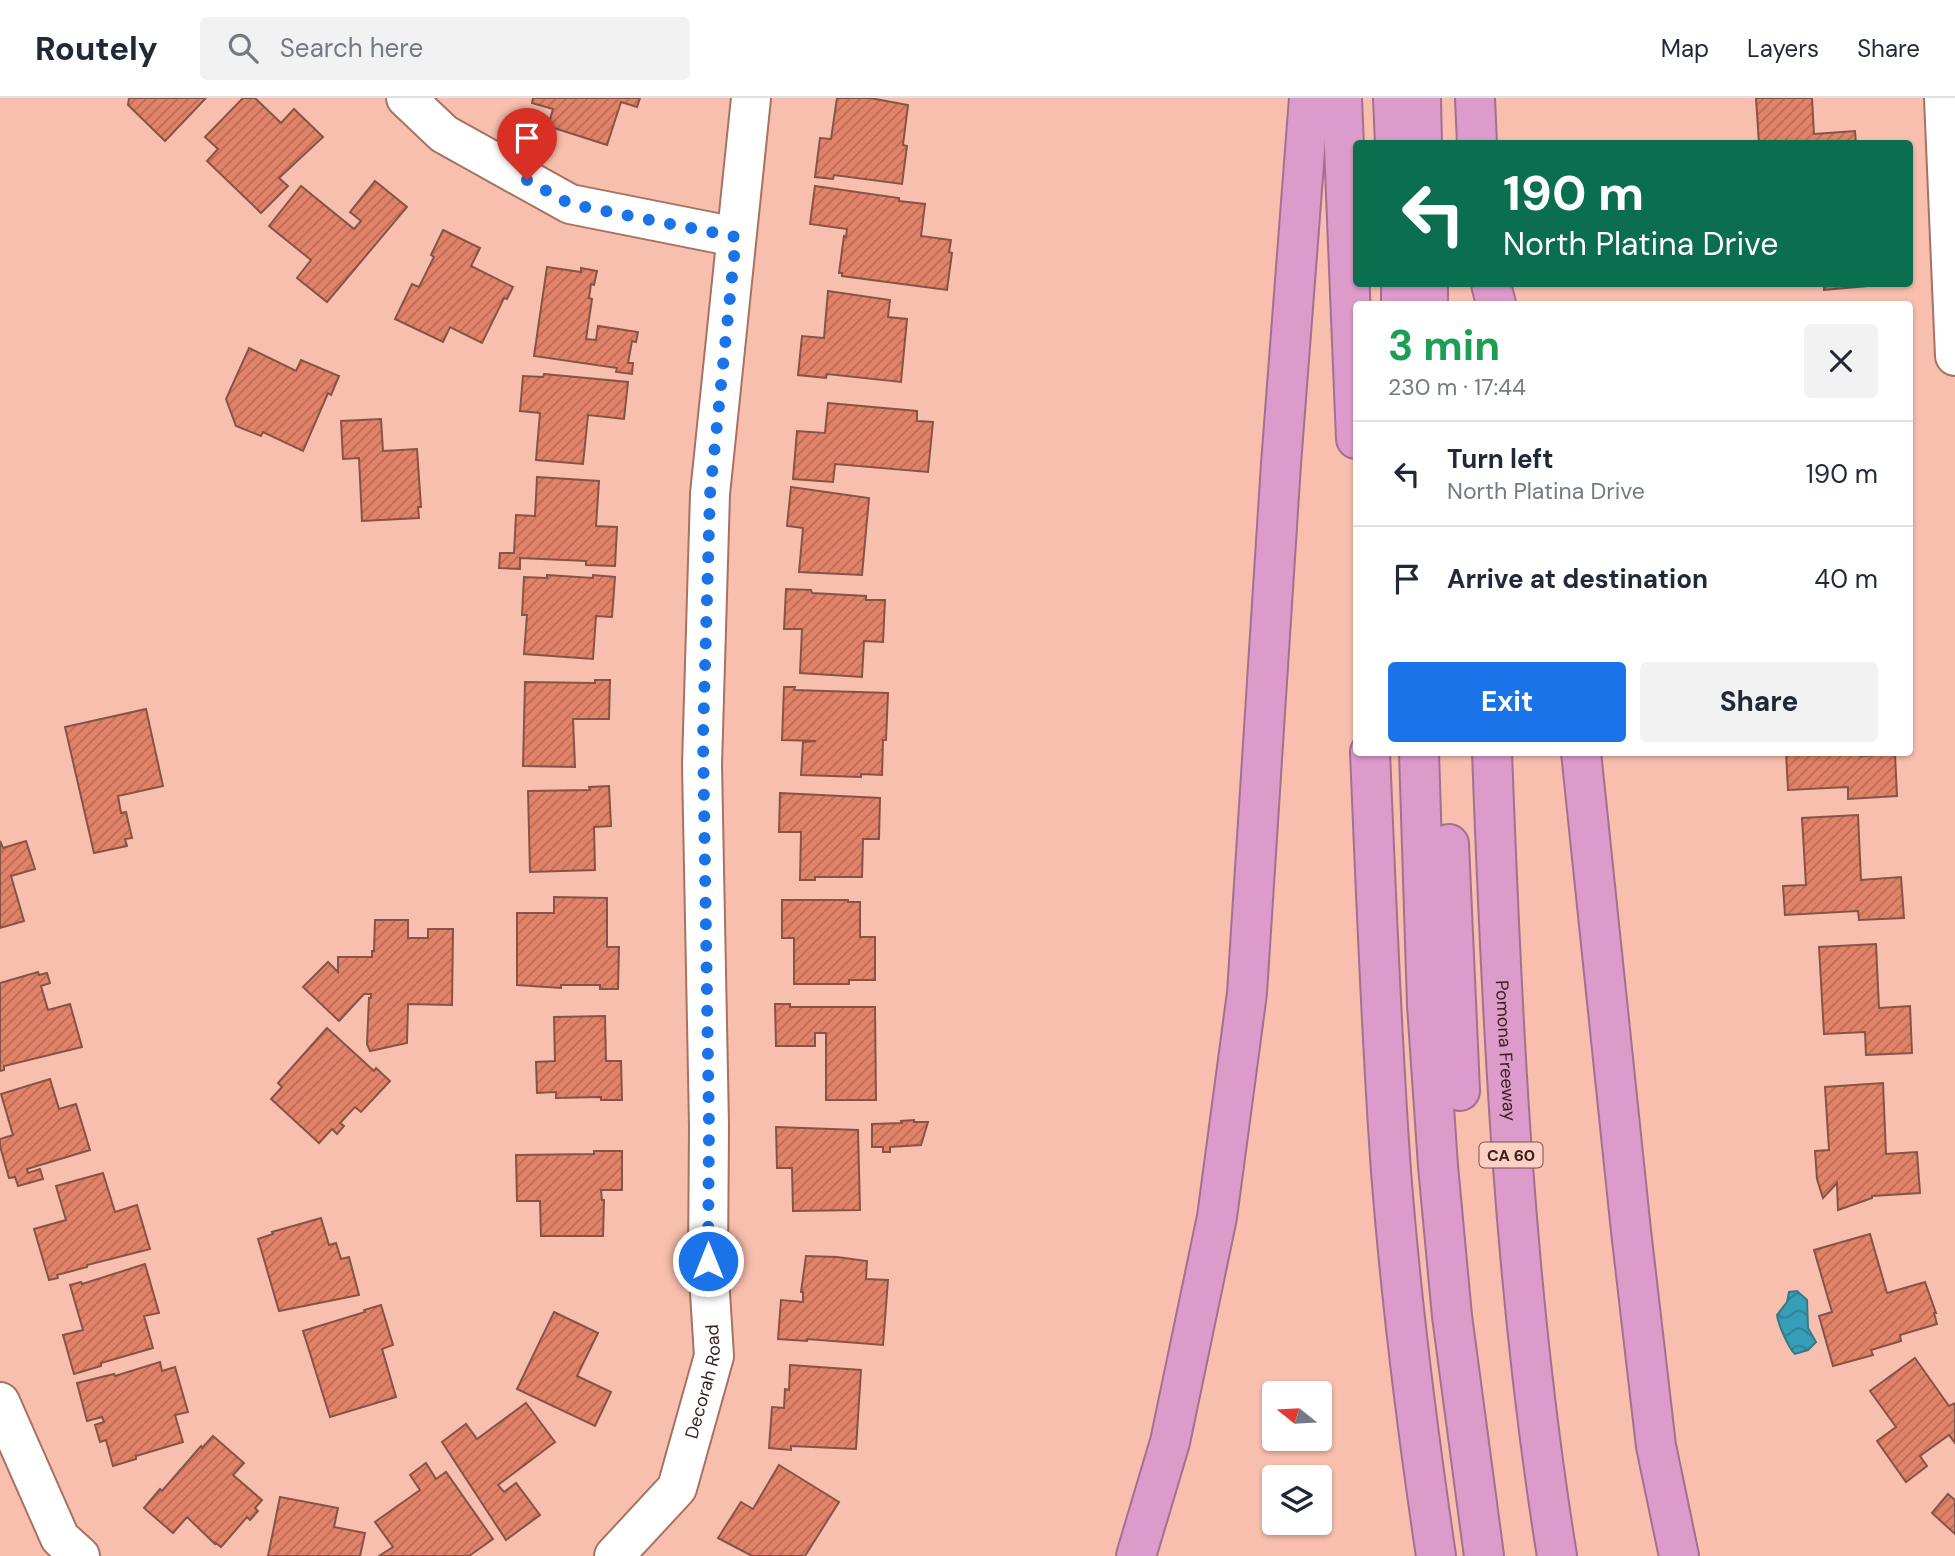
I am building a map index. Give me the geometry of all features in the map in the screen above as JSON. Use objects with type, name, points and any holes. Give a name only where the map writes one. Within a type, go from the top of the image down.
[{"type":"highway","points":[[1136,1556],[1170,1442],[1217,1217],[1247,993],[1280,478],[1309,98]]},
{"type":"highway","points":[[1342,98],[1353,366]]},
{"type":"highway","points":[[1393,98],[1395,140]]},
{"type":"highway","points":[[1421,98],[1422,140]]},
{"type":"highway","points":[[1475,98],[1477,140]]},
{"type":"highway","points":[[1370,756],[1391,1171],[1405,1324],[1436,1556]]},
{"type":"highway","points":[[1419,756],[1427,1005],[1438,1166],[1454,1329],[1484,1556]]},
{"type":"highway","points":[[1445,756],[1464,1161],[1477,1311],[1509,1556]]},
{"type":"highway","name":"Pomona Freeway","points":[[1492,756],[1501,1005],[1513,1172],[1524,1304],[1558,1556]]},
{"type":"highway","points":[[1581,756],[1656,1446],[1679,1556]]},
{"type":"street","points":[[406,98],[443,134],[570,204],[736,237]]},
{"type":"street","name":"Decorah Road","points":[[614,1556],[677,1488],[714,1356],[708,1261],[709,1112],[702,765],[710,494],[751,98]]},
{"type":"street","points":[[1944,98],[1955,356]]},
{"type":"street","points":[[0,1402],[60,1538],[80,1556]]},
{"type":"water","points":[[1797,1291],[1807,1300],[1808,1328],[1816,1342],[1808,1350],[1795,1354],[1784,1336],[1777,1315],[1787,1302],[1789,1292]]},
{"type":"building","points":[[129,98],[206,98],[165,141],[128,105]]},
{"type":"building","points":[[243,98],[255,98],[281,123],[294,109],[323,137],[279,178],[288,186],[261,213],[207,161],[218,149],[205,137]]},
{"type":"building","points":[[533,98],[640,98],[637,107],[621,102],[607,145],[548,126],[553,109],[532,103]]},
{"type":"building","points":[[837,98],[870,98],[908,105],[903,145],[907,146],[902,184],[834,175],[833,179],[815,177],[820,138],[831,139]]},
{"type":"building","points":[[1756,98],[1812,98],[1814,134],[1855,131],[1856,140],[1759,140]]},
{"type":"building","points":[[375,181],[407,207],[327,302],[297,278],[311,260],[269,226],[301,186],[354,229],[361,221],[350,212]]},
{"type":"building","points":[[815,186],[925,204],[921,236],[951,240],[947,290],[842,276],[842,273],[839,273],[847,229],[810,224]]},
{"type":"building","points":[[443,230],[480,248],[471,266],[513,287],[507,299],[504,298],[482,343],[450,327],[443,342],[395,319],[412,284],[419,287],[434,257],[431,255]]},
{"type":"building","points":[[547,267],[581,272],[581,268],[597,271],[594,285],[591,284],[589,298],[592,299],[586,339],[596,340],[598,326],[638,332],[636,342],[632,341],[628,363],[633,363],[632,374],[616,372],[617,368],[534,356]]},
{"type":"building","points":[[1824,287],[1856,287],[1824,290]]},
{"type":"building","points":[[828,291],[890,300],[888,317],[907,319],[901,382],[827,374],[826,378],[798,375],[802,336],[824,338]]},
{"type":"building","points":[[249,348],[296,371],[301,360],[339,376],[331,395],[328,393],[303,451],[263,432],[261,436],[236,426],[226,399]]},
{"type":"building","points":[[544,374],[628,382],[624,419],[588,415],[583,464],[536,460],[540,413],[520,411],[523,376],[543,377]]},
{"type":"building","points":[[828,403],[917,411],[917,421],[933,422],[928,472],[835,464],[833,482],[793,479],[797,431],[825,433]]},
{"type":"building","points":[[381,419],[383,451],[417,449],[421,507],[418,507],[419,518],[362,521],[359,458],[343,459],[341,421]]},
{"type":"building","points":[[537,477],[599,481],[596,526],[617,527],[615,566],[586,565],[586,561],[520,558],[520,569],[499,568],[500,553],[514,553],[516,515],[535,516]]},
{"type":"building","points":[[791,487],[869,498],[862,575],[799,572],[803,528],[787,526]]},
{"type":"building","points":[[547,575],[615,577],[612,617],[596,616],[593,659],[524,654],[527,615],[522,615],[524,577],[547,578]]},
{"type":"building","points":[[786,589],[885,600],[883,642],[864,641],[862,677],[800,673],[802,629],[784,629]]},
{"type":"building","points":[[595,680],[610,680],[609,719],[573,719],[575,767],[523,766],[525,682],[595,683]]},
{"type":"building","points":[[784,687],[795,687],[794,690],[888,693],[882,775],[801,775],[803,742],[816,741],[782,740]]},
{"type":"building","points":[[146,709],[163,786],[118,796],[121,813],[126,812],[132,838],[125,839],[127,846],[94,853],[65,727]]},
{"type":"building","points":[[1786,756],[1895,756],[1897,796],[1848,799],[1848,787],[1788,790]]},
{"type":"building","points":[[609,786],[611,826],[594,827],[595,870],[530,872],[528,791],[590,790],[589,787]]},
{"type":"building","points":[[780,793],[880,798],[879,839],[863,839],[862,877],[815,877],[815,880],[800,880],[801,832],[779,832]]},
{"type":"building","points":[[1858,815],[1861,880],[1901,877],[1904,918],[1859,920],[1858,911],[1785,915],[1783,886],[1806,885],[1802,818]]},
{"type":"building","points":[[0,841],[3,848],[26,841],[35,869],[11,876],[24,921],[0,928]]},
{"type":"building","points":[[554,897],[607,898],[607,947],[619,947],[618,989],[600,989],[600,985],[561,985],[561,988],[517,985],[517,913],[554,913]]},
{"type":"building","points":[[782,900],[860,902],[860,937],[875,937],[875,980],[849,980],[849,984],[794,984],[794,938],[782,938]]},
{"type":"building","points":[[375,920],[408,920],[408,938],[428,938],[428,929],[453,929],[452,1005],[408,1004],[407,1043],[370,1051],[367,1044],[371,994],[364,994],[339,1021],[303,987],[328,962],[338,972],[338,957],[372,957]]},
{"type":"building","points":[[1876,944],[1879,1008],[1910,1006],[1912,1053],[1866,1055],[1865,1032],[1824,1034],[1819,947]]},
{"type":"building","points":[[38,972],[39,975],[47,973],[50,983],[41,986],[48,1010],[70,1004],[82,1047],[4,1066],[4,1070],[0,1071],[0,983]]},
{"type":"building","points":[[775,1004],[790,1004],[790,1007],[875,1007],[876,1100],[826,1100],[826,1033],[815,1033],[815,1046],[776,1046]]},
{"type":"building","points":[[605,1016],[606,1061],[621,1061],[622,1100],[601,1100],[601,1097],[556,1098],[556,1092],[537,1093],[536,1062],[555,1061],[554,1017]]},
{"type":"building","points":[[327,1028],[374,1071],[376,1068],[390,1081],[361,1112],[355,1107],[340,1123],[344,1126],[337,1134],[332,1129],[319,1143],[271,1099],[282,1087],[278,1083]]},
{"type":"building","points":[[50,1079],[59,1109],[76,1104],[90,1150],[27,1169],[28,1173],[40,1169],[43,1179],[18,1186],[15,1177],[9,1178],[0,1146],[0,1139],[13,1135],[1,1094]]},
{"type":"building","points":[[1883,1083],[1886,1154],[1917,1152],[1920,1193],[1872,1196],[1838,1210],[1837,1183],[1823,1198],[1817,1179],[1815,1151],[1829,1150],[1825,1087]]},
{"type":"building","points":[[914,1120],[928,1122],[921,1145],[890,1147],[890,1152],[883,1152],[883,1147],[872,1147],[872,1124]]},
{"type":"building","points":[[776,1127],[858,1130],[860,1210],[793,1211],[792,1168],[777,1168]]},
{"type":"building","points":[[594,1151],[622,1151],[622,1190],[601,1190],[604,1200],[603,1236],[541,1236],[540,1201],[517,1201],[516,1155],[594,1154]]},
{"type":"building","points":[[103,1173],[115,1212],[137,1205],[150,1249],[87,1265],[49,1280],[34,1229],[66,1220],[56,1186]]},
{"type":"building","points":[[321,1218],[329,1245],[336,1243],[341,1259],[349,1257],[359,1295],[279,1311],[258,1239],[273,1234],[272,1232]]},
{"type":"building","points":[[1870,1234],[1887,1293],[1925,1282],[1937,1324],[1900,1335],[1901,1341],[1871,1350],[1873,1355],[1833,1366],[1819,1316],[1832,1312],[1814,1250]]},
{"type":"building","points":[[806,1256],[867,1261],[866,1279],[888,1280],[883,1345],[778,1339],[781,1300],[803,1302],[801,1292]]},
{"type":"building","points":[[145,1264],[159,1313],[144,1316],[153,1348],[74,1374],[63,1335],[83,1330],[70,1285],[82,1284]]},
{"type":"building","points":[[381,1305],[393,1345],[382,1349],[396,1397],[330,1417],[303,1331]]},
{"type":"building","points":[[554,1312],[598,1333],[577,1376],[611,1392],[595,1426],[517,1389]]},
{"type":"building","points":[[1915,1358],[1949,1406],[1955,1403],[1955,1443],[1949,1435],[1920,1456],[1927,1466],[1906,1482],[1877,1441],[1896,1427],[1870,1391]]},
{"type":"building","points":[[160,1362],[162,1371],[175,1367],[188,1412],[175,1415],[183,1442],[113,1466],[106,1440],[100,1442],[95,1425],[104,1422],[102,1417],[87,1421],[77,1383],[114,1374],[115,1376]]},
{"type":"building","points":[[790,1365],[861,1370],[856,1449],[791,1446],[791,1450],[769,1448],[772,1407],[784,1408],[785,1389],[789,1390]]},
{"type":"building","points":[[526,1403],[555,1442],[498,1485],[504,1492],[516,1483],[540,1515],[506,1540],[442,1442],[466,1424],[477,1439]]},
{"type":"building","points":[[213,1436],[244,1463],[233,1475],[262,1500],[255,1508],[258,1511],[250,1520],[247,1517],[221,1547],[187,1517],[173,1533],[144,1508]]},
{"type":"building","points":[[426,1463],[436,1479],[446,1472],[493,1539],[469,1556],[379,1556],[393,1547],[375,1522],[420,1490],[410,1475]]},
{"type":"building","points":[[779,1465],[839,1502],[805,1556],[752,1556],[718,1538],[741,1502],[753,1509]]},
{"type":"building","points":[[1948,1494],[1955,1500],[1955,1534],[1932,1513]]},
{"type":"building","points":[[280,1497],[338,1508],[334,1527],[365,1533],[360,1556],[268,1556]]},
{"type":"route","points":[[527,180],[570,204],[736,237],[710,494],[702,765],[709,1126],[708,1261]]}]
